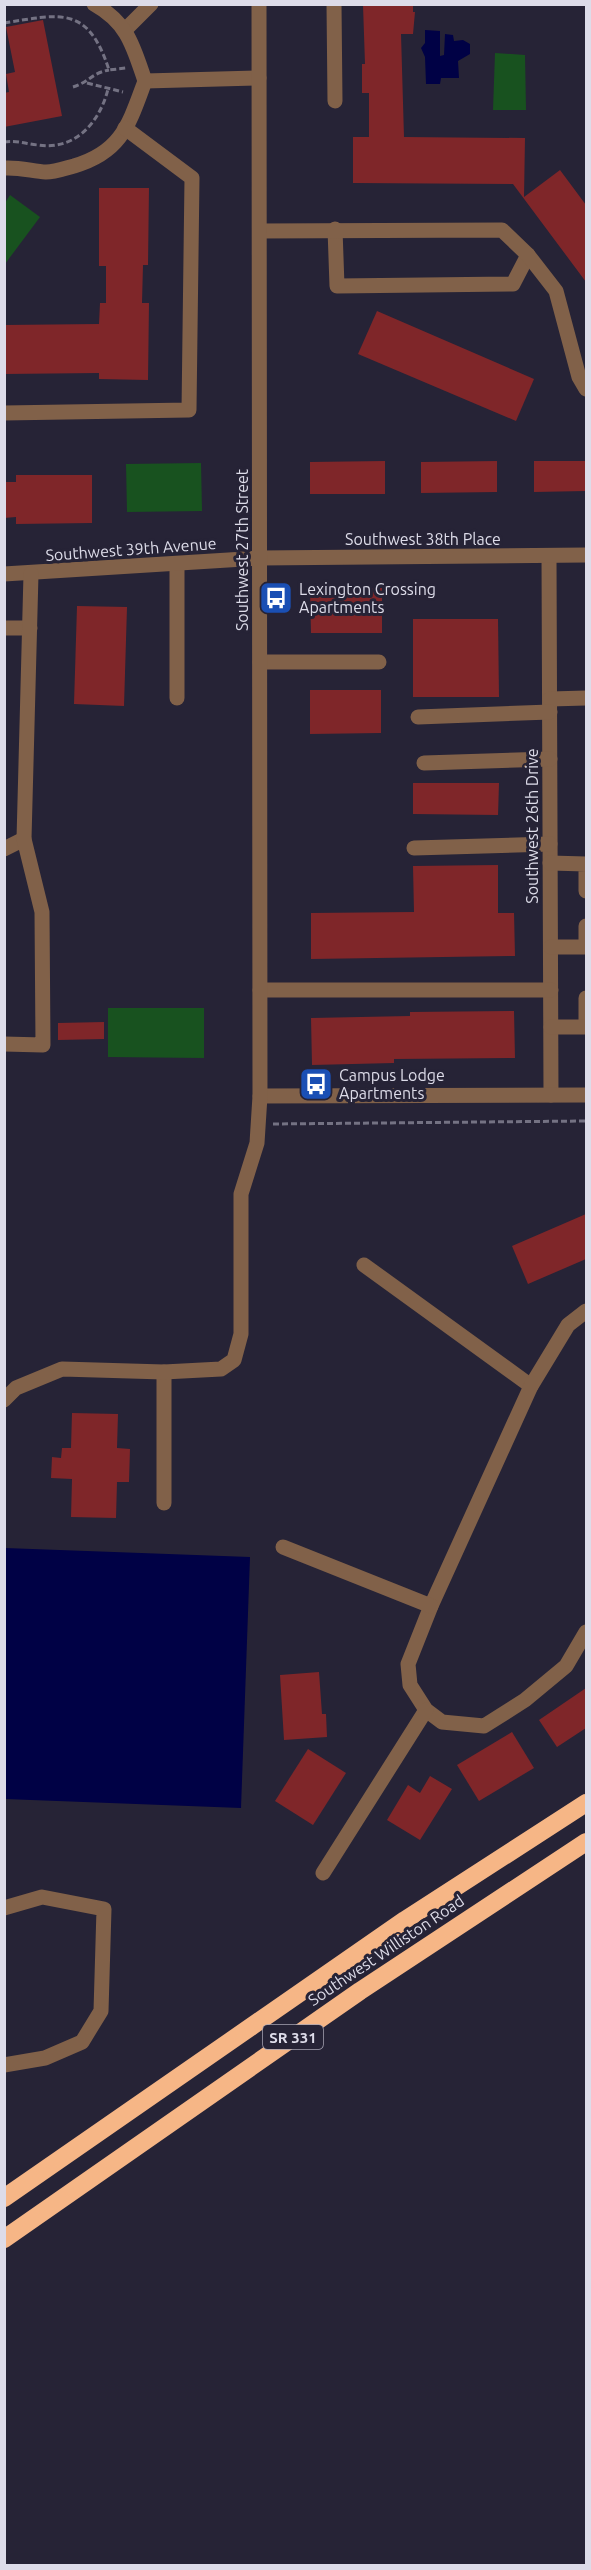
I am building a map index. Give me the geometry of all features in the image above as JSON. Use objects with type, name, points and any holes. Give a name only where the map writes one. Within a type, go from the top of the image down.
[{"type":"highway","name":"Southwest Williston Road","points":[[4,2198],[396,1926],[586,1803]]},
{"type":"highway","name":"Southwest Williston Road","points":[[4,2239],[360,1991],[586,1842]]},
{"type":"street","points":[[4,168],[20,167],[48,172],[92,160],[118,143],[141,81],[125,30],[114,15],[94,4]]},
{"type":"street","points":[[125,30],[151,4]]},
{"type":"street","name":"Southwest 27th Street","points":[[4,1400],[16,1388],[62,1369],[164,1372],[221,1370],[234,1360],[241,1334],[241,1194],[257,1143],[260,1096],[260,4]]},
{"type":"street","points":[[334,4],[335,101]]},
{"type":"street","points":[[141,81],[260,78]]},
{"type":"street","points":[[4,412],[189,410],[192,178],[125,128]]},
{"type":"street","points":[[335,229],[337,286],[513,284],[528,255]]},
{"type":"street","points":[[260,231],[502,230],[528,255],[556,291],[579,377],[586,389]]},
{"type":"street","name":"Southwest 38th Place","points":[[260,558],[586,555]]},
{"type":"street","name":"Southwest 26th Drive","points":[[549,556],[551,1095]]},
{"type":"street","name":"Southwest 39th Avenue","points":[[4,574],[260,558]]},
{"type":"street","points":[[177,564],[177,698]]},
{"type":"street","points":[[4,1044],[43,1045],[42,912],[24,839],[32,574]]},
{"type":"street","points":[[4,628],[30,628]]},
{"type":"street","points":[[260,662],[379,662]]},
{"type":"street","points":[[418,717],[550,706],[586,698]]},
{"type":"street","points":[[424,763],[550,759]]},
{"type":"street","points":[[4,849],[24,839]]},
{"type":"street","points":[[414,848],[550,844]]},
{"type":"street","points":[[550,863],[586,863],[586,891]]},
{"type":"street","points":[[586,926],[586,956]]},
{"type":"street","points":[[550,947],[586,947]]},
{"type":"street","points":[[260,990],[551,990]]},
{"type":"street","points":[[586,998],[586,1022]]},
{"type":"street","points":[[551,1027],[586,1027]]},
{"type":"street","points":[[260,1096],[586,1095]]},
{"type":"street","points":[[364,1265],[531,1386]]},
{"type":"street","points":[[586,1311],[568,1325],[531,1386],[430,1606],[408,1664],[410,1684],[426,1710],[442,1722],[484,1726],[525,1700],[566,1666],[586,1632]]},
{"type":"street","points":[[164,1372],[164,1503]]},
{"type":"street","points":[[283,1547],[430,1606]]},
{"type":"street","points":[[323,1873],[426,1710]]},
{"type":"street","points":[[4,1908],[42,1897],[104,1909],[101,2011],[82,2042],[45,2058],[4,2065]]},
{"type":"path","points":[[4,23],[52,15],[76,22],[88,29],[97,40],[109,70]]},
{"type":"path","points":[[73,87],[87,83],[97,72],[109,70],[141,81]]},
{"type":"path","points":[[87,83],[108,89],[141,81]]},
{"type":"path","points":[[4,142],[48,145],[74,140],[97,119],[108,89]]},
{"type":"path","points":[[273,1124],[586,1121]]},
{"type":"green space","points":[[495,53],[525,55],[526,110],[493,110]]},
{"type":"green space","points":[[10,195],[40,217],[5,264],[5,203]]},
{"type":"green space","points":[[201,463],[202,511],[127,512],[126,464]]},
{"type":"green space","points":[[108,1008],[204,1008],[204,1058],[108,1057]]},
{"type":"shaded area","points":[[425,30],[440,31],[440,56],[444,55],[445,34],[453,35],[454,41],[463,40],[470,44],[470,54],[458,61],[459,78],[441,78],[440,84],[426,84],[425,57],[421,48],[425,43]]},
{"type":"shaded area","points":[[5,1548],[250,1557],[241,1808],[5,1799]]},
{"type":"building","points":[[413,4],[413,12],[415,12],[413,34],[401,34],[404,137],[525,138],[524,197],[560,170],[586,205],[586,282],[513,184],[353,183],[353,137],[369,137],[369,93],[362,93],[362,64],[365,64],[363,5]]},
{"type":"building","points":[[43,20],[62,116],[4,127],[4,93],[9,92],[6,74],[15,72],[6,27]]},
{"type":"building","points":[[99,188],[149,188],[148,265],[143,265],[142,303],[149,303],[148,380],[99,379],[99,373],[4,374],[4,325],[99,324],[100,303],[106,303],[106,266],[99,266]]},
{"type":"building","points":[[377,311],[534,379],[516,421],[358,354]]},
{"type":"building","points":[[385,461],[385,494],[310,494],[310,462]]},
{"type":"building","points":[[497,461],[497,492],[421,493],[421,462]]},
{"type":"building","points":[[534,461],[586,461],[586,491],[534,492]]},
{"type":"building","points":[[16,475],[92,475],[92,523],[16,524],[16,517],[4,518],[4,482],[16,482]]},
{"type":"building","points":[[310,588],[382,588],[382,633],[311,633]]},
{"type":"building","points":[[77,606],[127,607],[124,706],[74,704]]},
{"type":"building","points":[[413,619],[498,619],[499,697],[413,697]]},
{"type":"building","points":[[310,690],[381,690],[381,733],[310,734]]},
{"type":"building","points":[[413,783],[499,783],[498,815],[413,814]]},
{"type":"building","points":[[498,865],[498,913],[514,913],[515,956],[311,959],[311,913],[414,912],[413,866]]},
{"type":"building","points":[[514,1011],[515,1058],[394,1059],[394,1063],[312,1065],[311,1018],[410,1016],[410,1012]]},
{"type":"building","points":[[104,1022],[104,1039],[58,1040],[58,1023]]},
{"type":"building","points":[[586,1214],[586,1259],[528,1284],[512,1246]]},
{"type":"building","points":[[72,1413],[118,1414],[117,1448],[130,1449],[129,1482],[117,1482],[116,1518],[71,1517],[72,1479],[51,1478],[52,1457],[61,1458],[62,1448],[71,1448]]},
{"type":"building","points":[[319,1672],[322,1714],[326,1714],[327,1737],[284,1740],[280,1675]]},
{"type":"building","points":[[586,1688],[586,1728],[557,1747],[539,1720]]},
{"type":"building","points":[[512,1732],[534,1768],[479,1801],[457,1765]]},
{"type":"building","points":[[308,1749],[346,1773],[313,1825],[275,1801]]},
{"type":"building","points":[[430,1776],[452,1789],[420,1840],[387,1820],[408,1785],[420,1793]]},
{"type":"place","name":"Lexington Crossing Apartments","points":[[276,598]]},
{"type":"place","name":"Campus Lodge Apartments","points":[[316,1084]]}]
